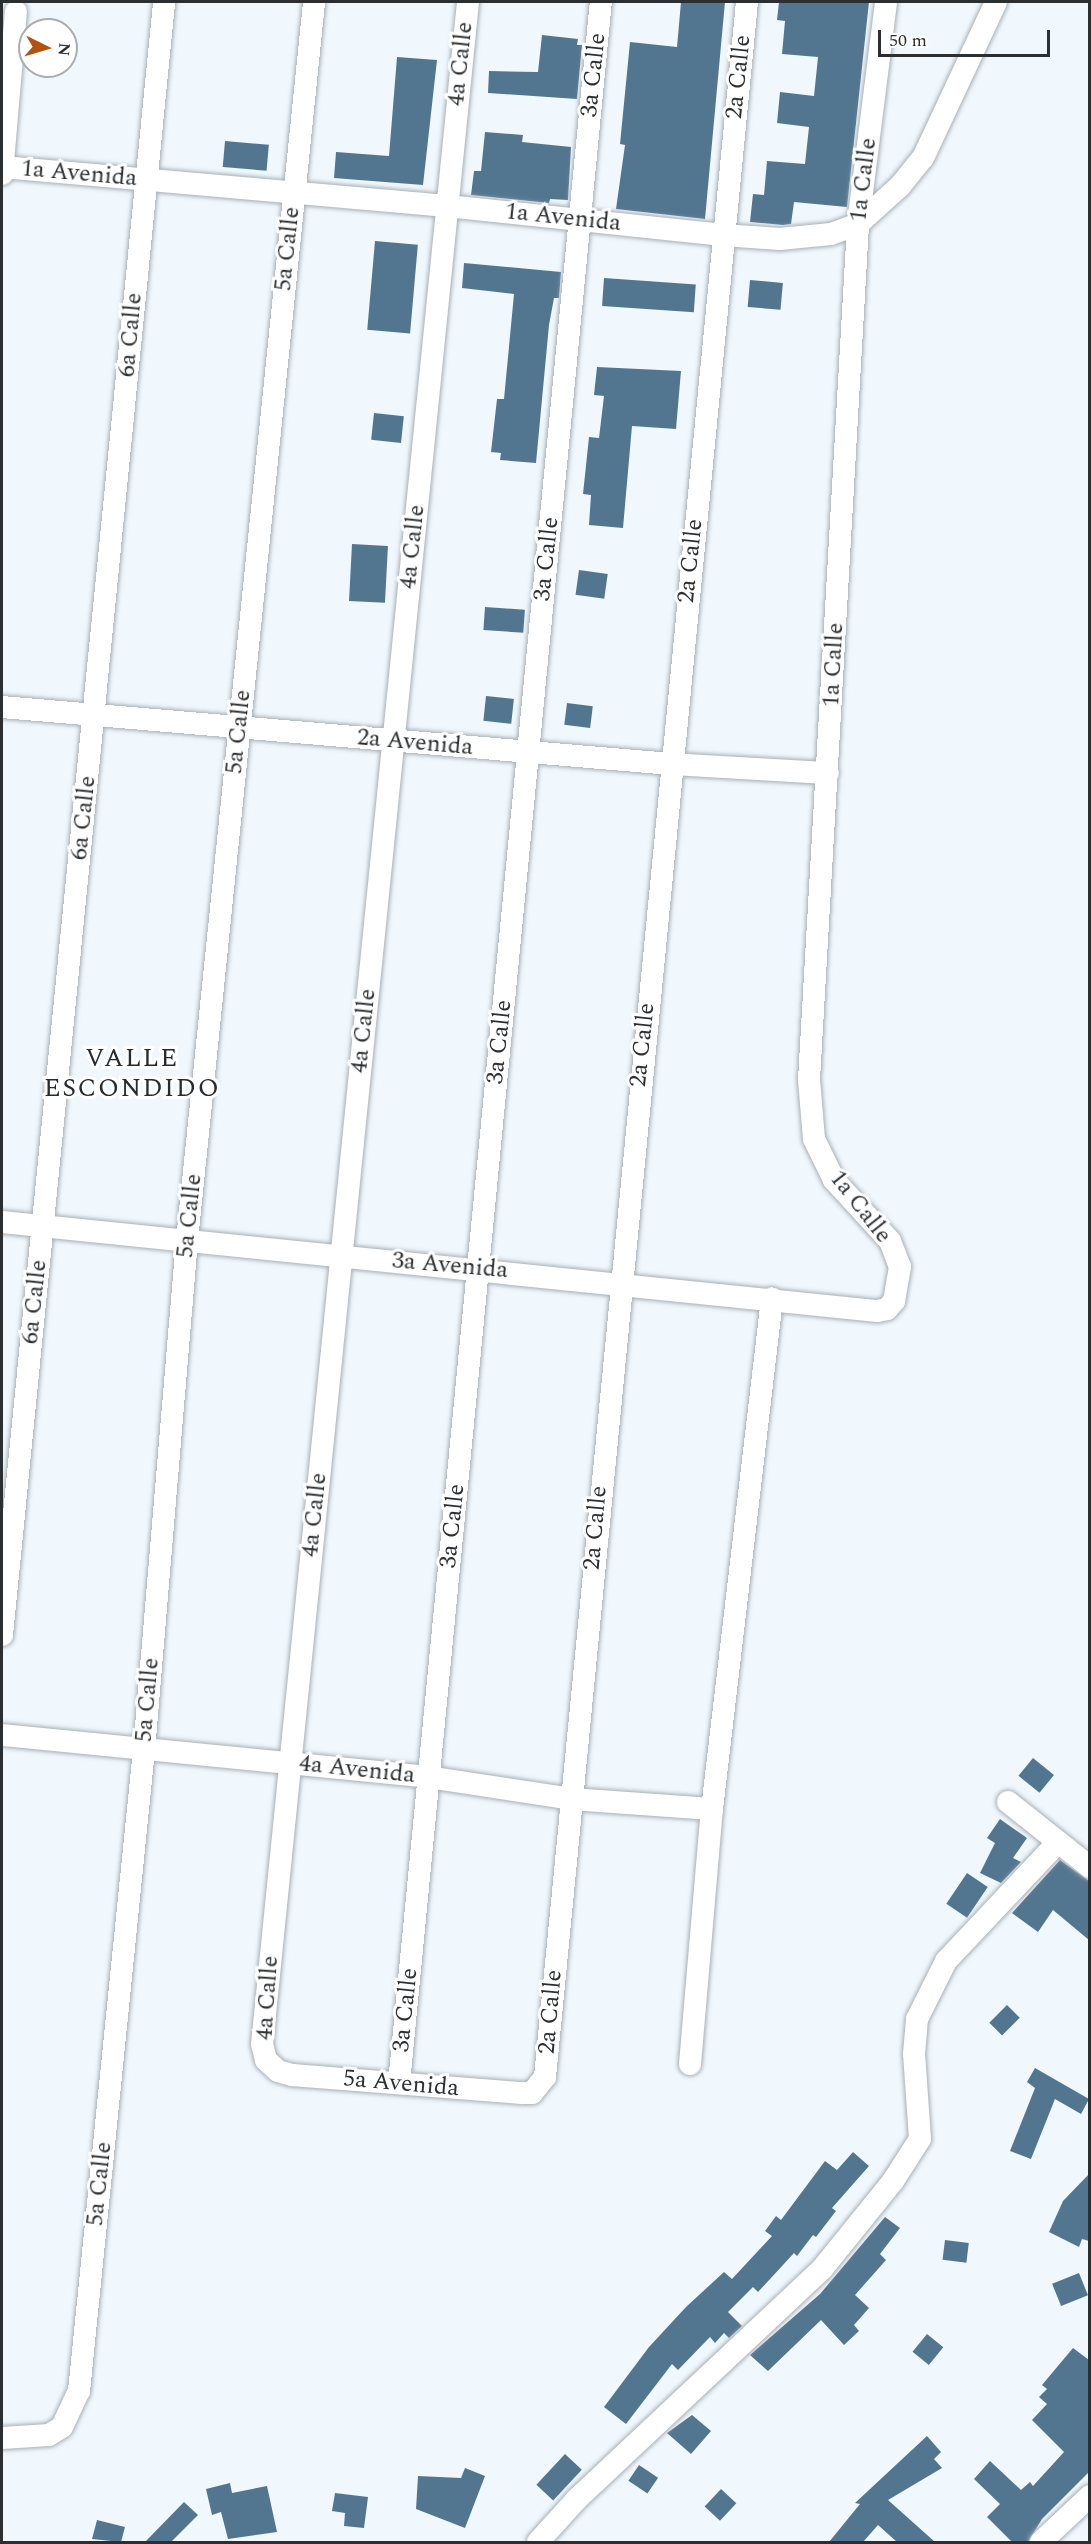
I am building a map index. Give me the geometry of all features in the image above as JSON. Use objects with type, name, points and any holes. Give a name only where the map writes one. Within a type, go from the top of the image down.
[{"type":"street","name":"6a Calle","points":[[2,1635],[164,2]]},
{"type":"street","name":"5a Calle","points":[[2,2438],[49,2435],[62,2427],[80,2391],[144,1749],[188,1240],[314,2]]},
{"type":"street","name":"4a Calle","points":[[266,2060],[262,2044],[468,2]]},
{"type":"street","name":"3a Calle","points":[[399,2083],[601,2]]},
{"type":"street","name":"2a Calle","points":[[540,2087],[545,2077],[620,1283],[747,2]]},
{"type":"street","name":"1a Calle","points":[[886,2],[858,224],[809,1080],[814,1139],[834,1180],[890,1241],[900,1267],[894,1301]]},
{"type":"street","name":"1a Avenida","points":[[2,167],[447,206],[723,235],[780,238],[831,234],[858,224],[900,186],[923,158],[996,2]]},
{"type":"street","points":[[2,174],[16,12]]},
{"type":"street","name":"2a Avenida","points":[[2,707],[671,764],[828,772]]},
{"type":"street","name":"3a Avenida","points":[[2,1222],[620,1283],[877,1311],[887,1309],[894,1301]]},
{"type":"street","points":[[690,2064],[712,1809],[772,1299]]},
{"type":"street","name":"4a Avenida","points":[[2,1735],[428,1777],[571,1799],[712,1809]]},
{"type":"street","points":[[1008,1802],[1089,1867]]},
{"type":"street","points":[[538,2542],[577,2499],[822,2269],[893,2181],[920,2139],[914,2054],[917,2019],[946,1961],[1058,1842]]},
{"type":"street","name":"5a Avenida","points":[[266,2060],[278,2071],[292,2075],[522,2093],[540,2087]]},
{"type":"street","points":[[1041,2542],[1089,2496]]},
{"type":"building","points":[[681,2],[725,2],[705,219],[616,209],[625,145],[620,144],[630,42],[677,47]]},
{"type":"building","points":[[779,2],[869,2],[847,207],[794,202],[791,224],[783,225],[750,222],[753,194],[764,195],[767,161],[805,164],[809,127],[777,123],[780,92],[814,96],[818,57],[782,54],[785,21],[777,20]]},
{"type":"building","points":[[542,35],[578,39],[577,45],[582,45],[577,99],[488,93],[489,71],[538,72]]},
{"type":"building","points":[[397,57],[437,60],[423,185],[334,178],[336,152],[389,156]]},
{"type":"building","points":[[485,132],[523,135],[522,142],[571,147],[568,200],[550,199],[549,203],[471,195],[474,171],[481,171]]},
{"type":"building","points":[[225,141],[269,145],[267,171],[223,167]]},
{"type":"building","points":[[375,241],[418,245],[410,333],[367,330]]},
{"type":"building","points":[[464,263],[561,272],[559,298],[554,298],[549,325],[536,463],[500,460],[501,453],[491,452],[497,399],[504,399],[514,294],[462,288]]},
{"type":"building","points":[[604,278],[696,284],[694,312],[602,306]]},
{"type":"building","points":[[750,280],[783,283],[781,310],[748,307]]},
{"type":"building","points":[[597,367],[681,371],[676,429],[632,426],[623,528],[589,525],[591,495],[583,494],[589,437],[599,438],[604,396],[594,395]]},
{"type":"building","points":[[374,413],[404,416],[401,443],[371,440]]},
{"type":"building","points":[[352,544],[388,546],[385,603],[349,601]]},
{"type":"building","points":[[579,570],[608,574],[604,599],[576,595]]},
{"type":"building","points":[[485,607],[525,610],[523,633],[483,630]]},
{"type":"building","points":[[486,696],[514,699],[511,724],[483,721]]},
{"type":"building","points":[[567,703],[593,706],[590,728],[564,725]]},
{"type":"building","points":[[1033,1758],[1054,1775],[1040,1793],[1019,1776]]},
{"type":"building","points":[[1000,1819],[1027,1838],[1013,1858],[1021,1862],[1001,1883],[980,1873],[995,1843],[987,1838]]},
{"type":"building","points":[[1060,1860],[1089,1881],[1089,1940],[1053,1910],[1038,1932],[1012,1913]]},
{"type":"building","points":[[967,1873],[988,1887],[967,1918],[946,1904]]},
{"type":"building","points":[[1007,2005],[1020,2018],[1002,2035],[989,2023]]},
{"type":"building","points":[[1035,2068],[1089,2099],[1081,2114],[1055,2099],[1031,2159],[1010,2151],[1035,2088],[1027,2082]]},
{"type":"building","points":[[853,2152],[869,2166],[832,2208],[836,2211],[816,2237],[813,2235],[797,2256],[794,2253],[758,2292],[753,2287],[728,2312],[742,2326],[729,2338],[724,2333],[715,2343],[710,2337],[678,2370],[672,2364],[626,2424],[604,2407],[649,2347],[686,2307],[724,2272],[732,2279],[772,2236],[765,2231],[776,2216],[781,2220],[825,2161],[837,2170]]},
{"type":"building","points":[[1089,2174],[1089,2241],[1082,2239],[1079,2247],[1049,2232],[1063,2201]]},
{"type":"building","points":[[885,2217],[900,2228],[880,2254],[886,2260],[855,2295],[869,2308],[854,2325],[859,2331],[844,2345],[821,2320],[768,2371],[750,2355],[820,2294]]},
{"type":"building","points":[[945,2240],[969,2243],[966,2263],[943,2260]]},
{"type":"building","points":[[1079,2273],[1088,2295],[1061,2306],[1052,2284]]},
{"type":"building","points":[[927,2334],[943,2347],[929,2365],[913,2352]]},
{"type":"building","points":[[1073,2348],[1089,2360],[1089,2472],[1042,2519],[1028,2542],[1012,2542],[987,2517],[1000,2504],[974,2479],[990,2461],[1021,2490],[1030,2482],[1033,2486],[1064,2452],[1032,2420],[1047,2404],[1039,2397],[1047,2389],[1042,2385]]},
{"type":"building","points":[[692,2415],[711,2431],[691,2454],[667,2433]]},
{"type":"building","points":[[927,2436],[941,2452],[934,2459],[942,2468],[888,2500],[935,2542],[897,2542],[878,2525],[863,2542],[829,2542],[860,2504],[855,2503]]},
{"type":"building","points":[[565,2454],[582,2470],[553,2500],[536,2485]]},
{"type":"building","points":[[639,2465],[658,2478],[647,2494],[628,2481]]},
{"type":"building","points":[[465,2468],[485,2476],[465,2528],[416,2509],[418,2476],[461,2478]]},
{"type":"building","points":[[230,2483],[232,2493],[267,2486],[277,2532],[228,2539],[221,2512],[212,2515],[206,2489]]},
{"type":"building","points":[[721,2489],[736,2503],[720,2521],[705,2507]]},
{"type":"building","points":[[335,2493],[368,2497],[364,2528],[344,2526],[345,2513],[332,2511]]},
{"type":"building","points":[[184,2502],[198,2515],[171,2542],[145,2542]]},
{"type":"building","points":[[97,2520],[125,2527],[121,2542],[92,2539]]},
{"type":"district","name":"VALLE ESCONDIDO","points":[[132,1074]]}]
